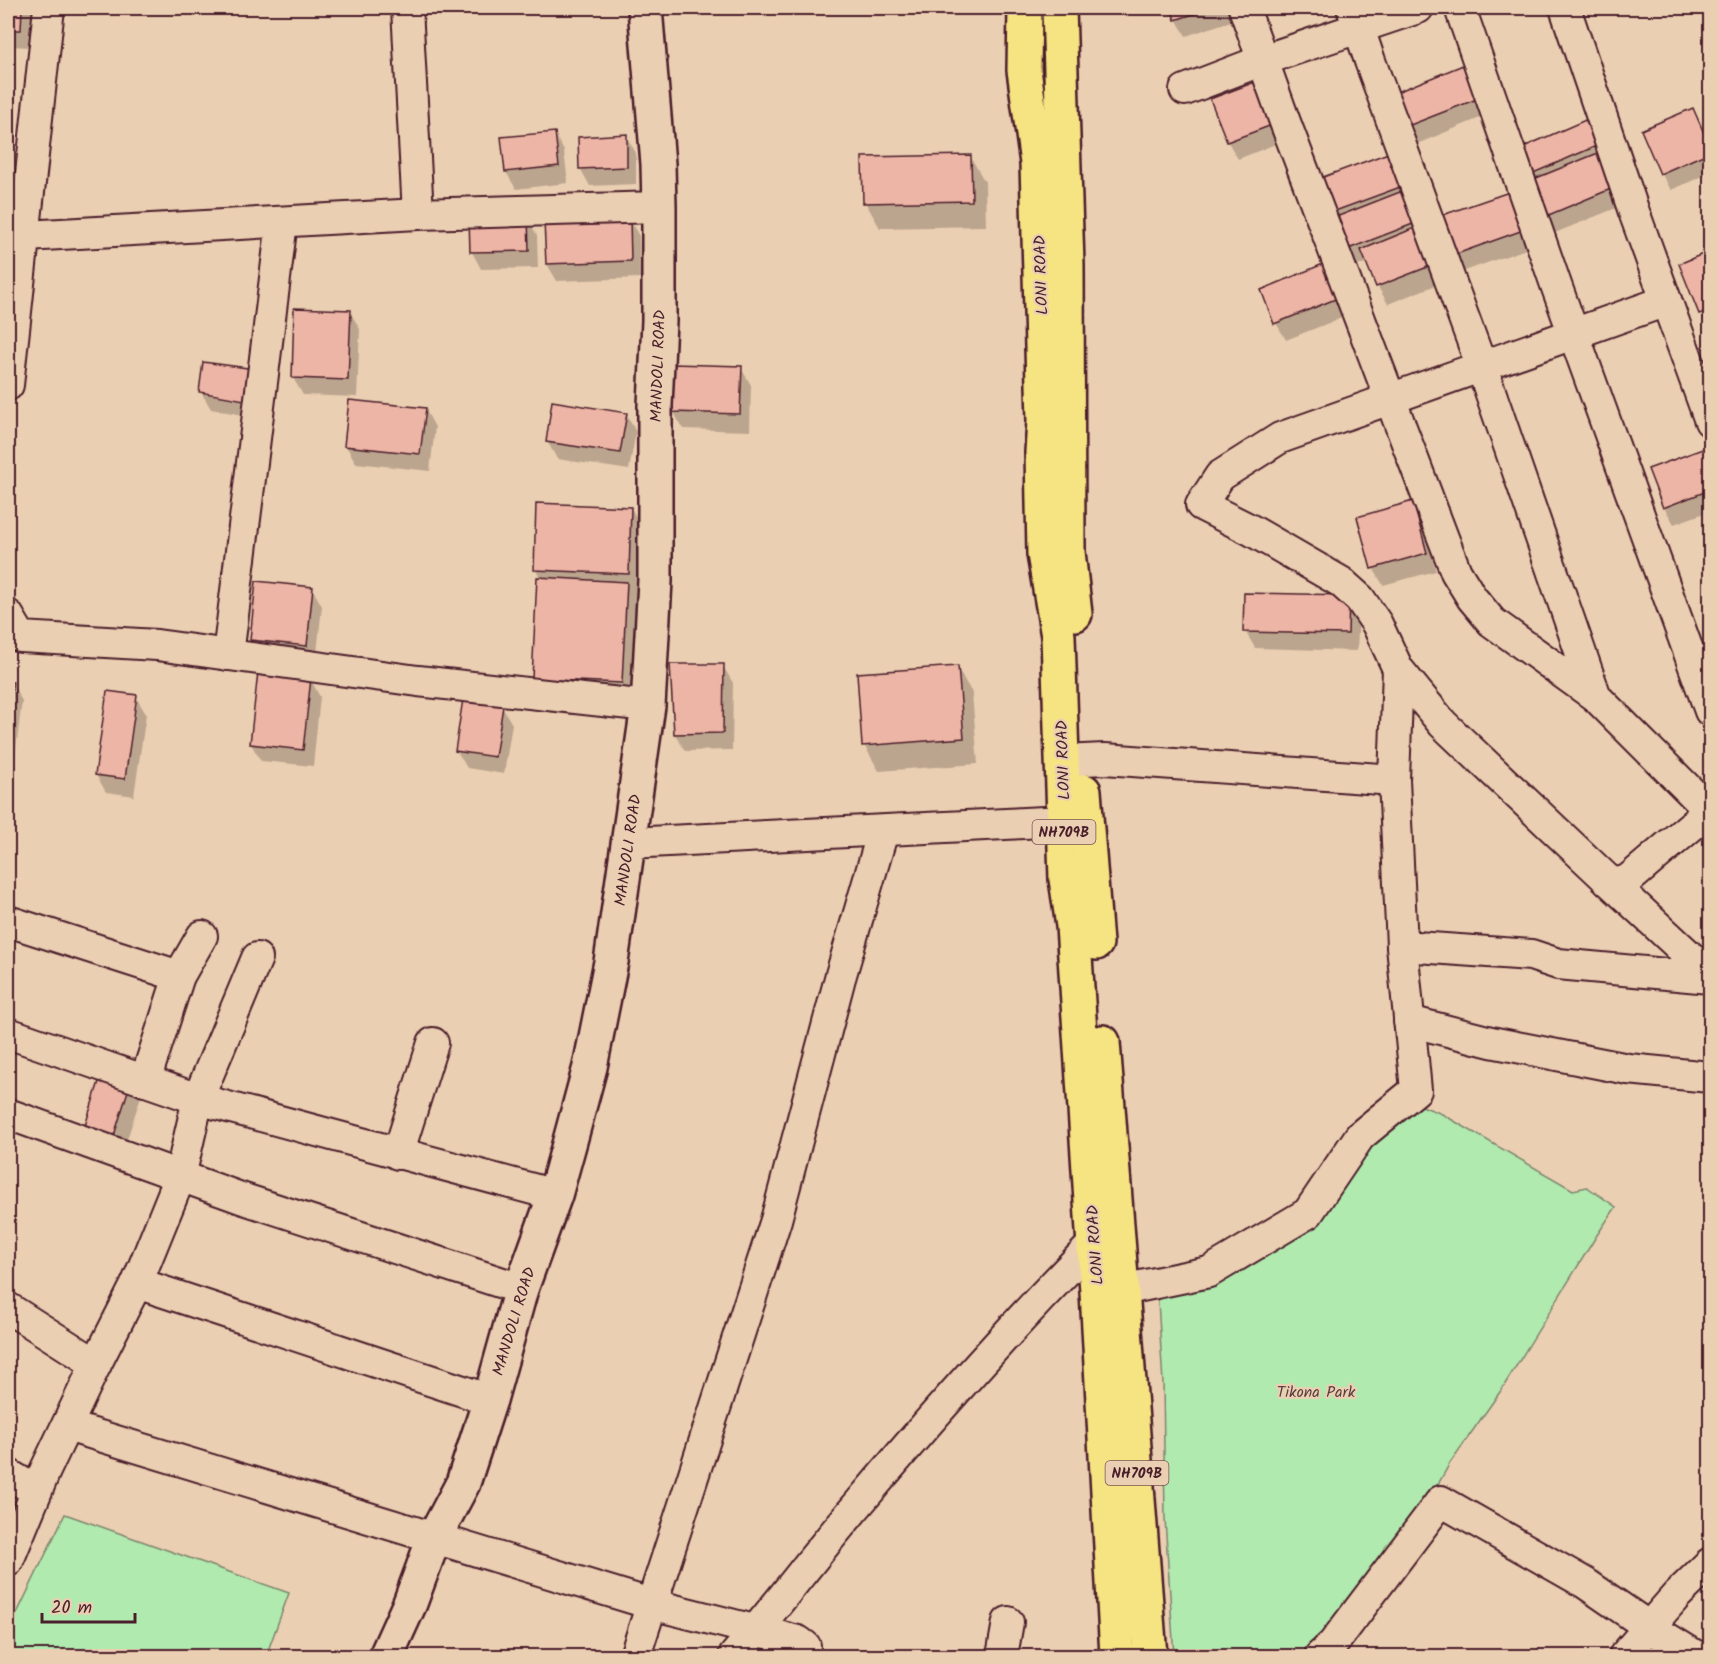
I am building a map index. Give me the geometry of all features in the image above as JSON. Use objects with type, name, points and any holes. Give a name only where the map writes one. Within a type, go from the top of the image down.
[{"type":"highway","name":"LONI ROAD","points":[[1025,8],[1024,70],[1037,162],[1044,421],[1042,452],[1044,554],[1058,636],[1072,760],[1110,1291],[1150,1656]]},
{"type":"highway","name":"LONI ROAD","points":[[1059,8],[1067,265],[1068,552],[1076,628],[1072,760],[1064,821],[1066,879],[1073,926],[1094,1243],[1110,1291],[1118,1656]]},
{"type":"street","points":[[8,386],[20,221],[49,8]]},
{"type":"street","points":[[407,8],[418,214]]},
{"type":"street","name":"MANDOLI ROAD","points":[[386,1656],[410,1603],[434,1538],[463,1483],[490,1400],[521,1289],[555,1195],[594,1046],[611,962],[648,706],[655,580],[655,405],[659,321],[659,207],[658,164],[645,8]]},
{"type":"street","points":[[1244,8],[1456,572],[1472,598],[1492,622],[1596,697],[1710,811],[1629,879],[1620,883],[1609,881]]},
{"type":"street","points":[[1185,90],[1263,60],[1356,18],[1418,8]]},
{"type":"street","points":[[1460,8],[1573,332],[1703,685],[1710,711]]},
{"type":"street","points":[[1565,8],[1710,421]]},
{"type":"street","points":[[1356,18],[1481,365],[1596,697]]},
{"type":"street","points":[[20,221],[282,222],[418,214],[659,207]]},
{"type":"street","points":[[228,655],[282,222]]},
{"type":"street","points":[[1666,300],[1280,438],[1220,476],[1201,505],[1251,530],[1341,582],[1360,599],[1377,624],[1398,669],[1443,724],[1710,976]]},
{"type":"street","points":[[8,615],[21,636],[157,645],[418,681],[648,706]]},
{"type":"street","points":[[1110,1291],[1209,1272],[1308,1213],[1360,1136],[1416,1090],[1402,946],[1394,780],[1398,669]]},
{"type":"street","points":[[1072,760],[1105,759],[1394,780]]},
{"type":"street","points":[[628,843],[1064,821]]},
{"type":"street","points":[[635,1656],[776,1220],[840,978],[883,831]]},
{"type":"street","points":[[8,921],[179,976]]},
{"type":"street","points":[[145,1081],[179,976],[202,936]]},
{"type":"street","points":[[1402,946],[1532,955],[1558,964],[1710,976]]},
{"type":"street","points":[[8,1561],[36,1491],[137,1283],[180,1177],[198,1099],[257,958]]},
{"type":"street","points":[[1409,1021],[1491,1042],[1628,1069],[1710,1077]]},
{"type":"street","points":[[8,1033],[198,1099],[555,1195]]},
{"type":"street","points":[[398,1154],[433,1044]]},
{"type":"street","points":[[8,1114],[180,1177],[521,1289]]},
{"type":"street","points":[[734,1656],[903,1452],[1032,1305],[1094,1243]]},
{"type":"street","points":[[137,1283],[490,1400]]},
{"type":"street","points":[[8,1308],[96,1364]]},
{"type":"street","points":[[67,1426],[651,1604],[798,1641],[805,1646],[803,1656]]},
{"type":"street","points":[[8,1474],[36,1491]]},
{"type":"street","points":[[1334,1652],[1441,1501],[1585,1583],[1648,1627],[1696,1656]]},
{"type":"street","points":[[1624,1656],[1677,1595],[1710,1563]]},
{"type":"street","points":[[1002,1656],[1008,1622]]},
{"type":"green space","name":"Tikona Park","points":[[1417,1104],[1442,1114],[1573,1190],[1587,1187],[1616,1207],[1502,1389],[1450,1463],[1432,1495],[1315,1656],[1174,1656],[1165,1519],[1163,1383],[1158,1301],[1160,1287],[1221,1271],[1351,1155]]},
{"type":"green space","points":[[65,1514],[289,1593],[266,1656],[8,1656],[8,1632]]},
{"type":"building","points":[[8,8],[22,8],[21,30],[8,30]]},
{"type":"building","points":[[1171,8],[1212,8],[1175,20]]},
{"type":"building","points":[[1463,65],[1477,99],[1400,129],[1387,96]]},
{"type":"building","points":[[1255,82],[1272,125],[1227,142],[1210,99]]},
{"type":"building","points":[[1693,108],[1710,147],[1710,152],[1660,174],[1641,130]]},
{"type":"building","points":[[1590,118],[1601,144],[1531,174],[1519,149]]},
{"type":"building","points":[[555,132],[559,166],[505,172],[501,137]]},
{"type":"building","points":[[627,134],[627,167],[579,169],[578,137]]},
{"type":"building","points":[[1603,151],[1618,186],[1539,219],[1524,183]]},
{"type":"building","points":[[1391,152],[1403,186],[1327,214],[1315,180]]},
{"type":"building","points":[[971,155],[972,201],[863,203],[862,157]]},
{"type":"building","points":[[1405,190],[1418,222],[1343,251],[1331,219]]},
{"type":"building","points":[[1515,190],[1529,228],[1448,257],[1434,218]]},
{"type":"building","points":[[528,216],[529,251],[470,252],[469,218]]},
{"type":"building","points":[[630,218],[631,261],[546,264],[544,221]]},
{"type":"building","points":[[1422,225],[1438,263],[1376,287],[1361,250]]},
{"type":"building","points":[[1710,251],[1710,310],[1699,314],[1679,264]]},
{"type":"building","points":[[1323,264],[1338,298],[1274,324],[1261,290]]},
{"type":"building","points":[[294,308],[351,310],[348,380],[292,378]]},
{"type":"building","points":[[203,362],[255,369],[250,401],[199,392]]},
{"type":"building","points":[[673,364],[742,366],[740,414],[672,412]]},
{"type":"building","points":[[349,400],[426,408],[420,454],[344,446]]},
{"type":"building","points":[[552,401],[627,413],[620,453],[546,442]]},
{"type":"building","points":[[1708,447],[1710,490],[1663,508],[1648,469]]},
{"type":"building","points":[[1413,501],[1427,553],[1371,569],[1357,517]]},
{"type":"building","points":[[536,503],[631,507],[629,574],[534,570]]},
{"type":"building","points":[[537,577],[627,582],[622,683],[532,679]]},
{"type":"building","points":[[256,581],[313,587],[307,646],[250,640]]},
{"type":"building","points":[[1244,593],[1349,595],[1348,634],[1243,632]]},
{"type":"building","points":[[670,664],[724,664],[723,733],[674,734]]},
{"type":"building","points":[[958,666],[964,738],[862,746],[857,673]]},
{"type":"building","points":[[258,672],[311,678],[303,750],[250,744]]},
{"type":"building","points":[[8,681],[13,682],[8,725]]},
{"type":"building","points":[[107,691],[137,695],[125,779],[95,775]]},
{"type":"building","points":[[463,699],[503,706],[495,757],[455,751]]},
{"type":"building","points":[[103,1069],[132,1078],[112,1142],[83,1132]]}]
